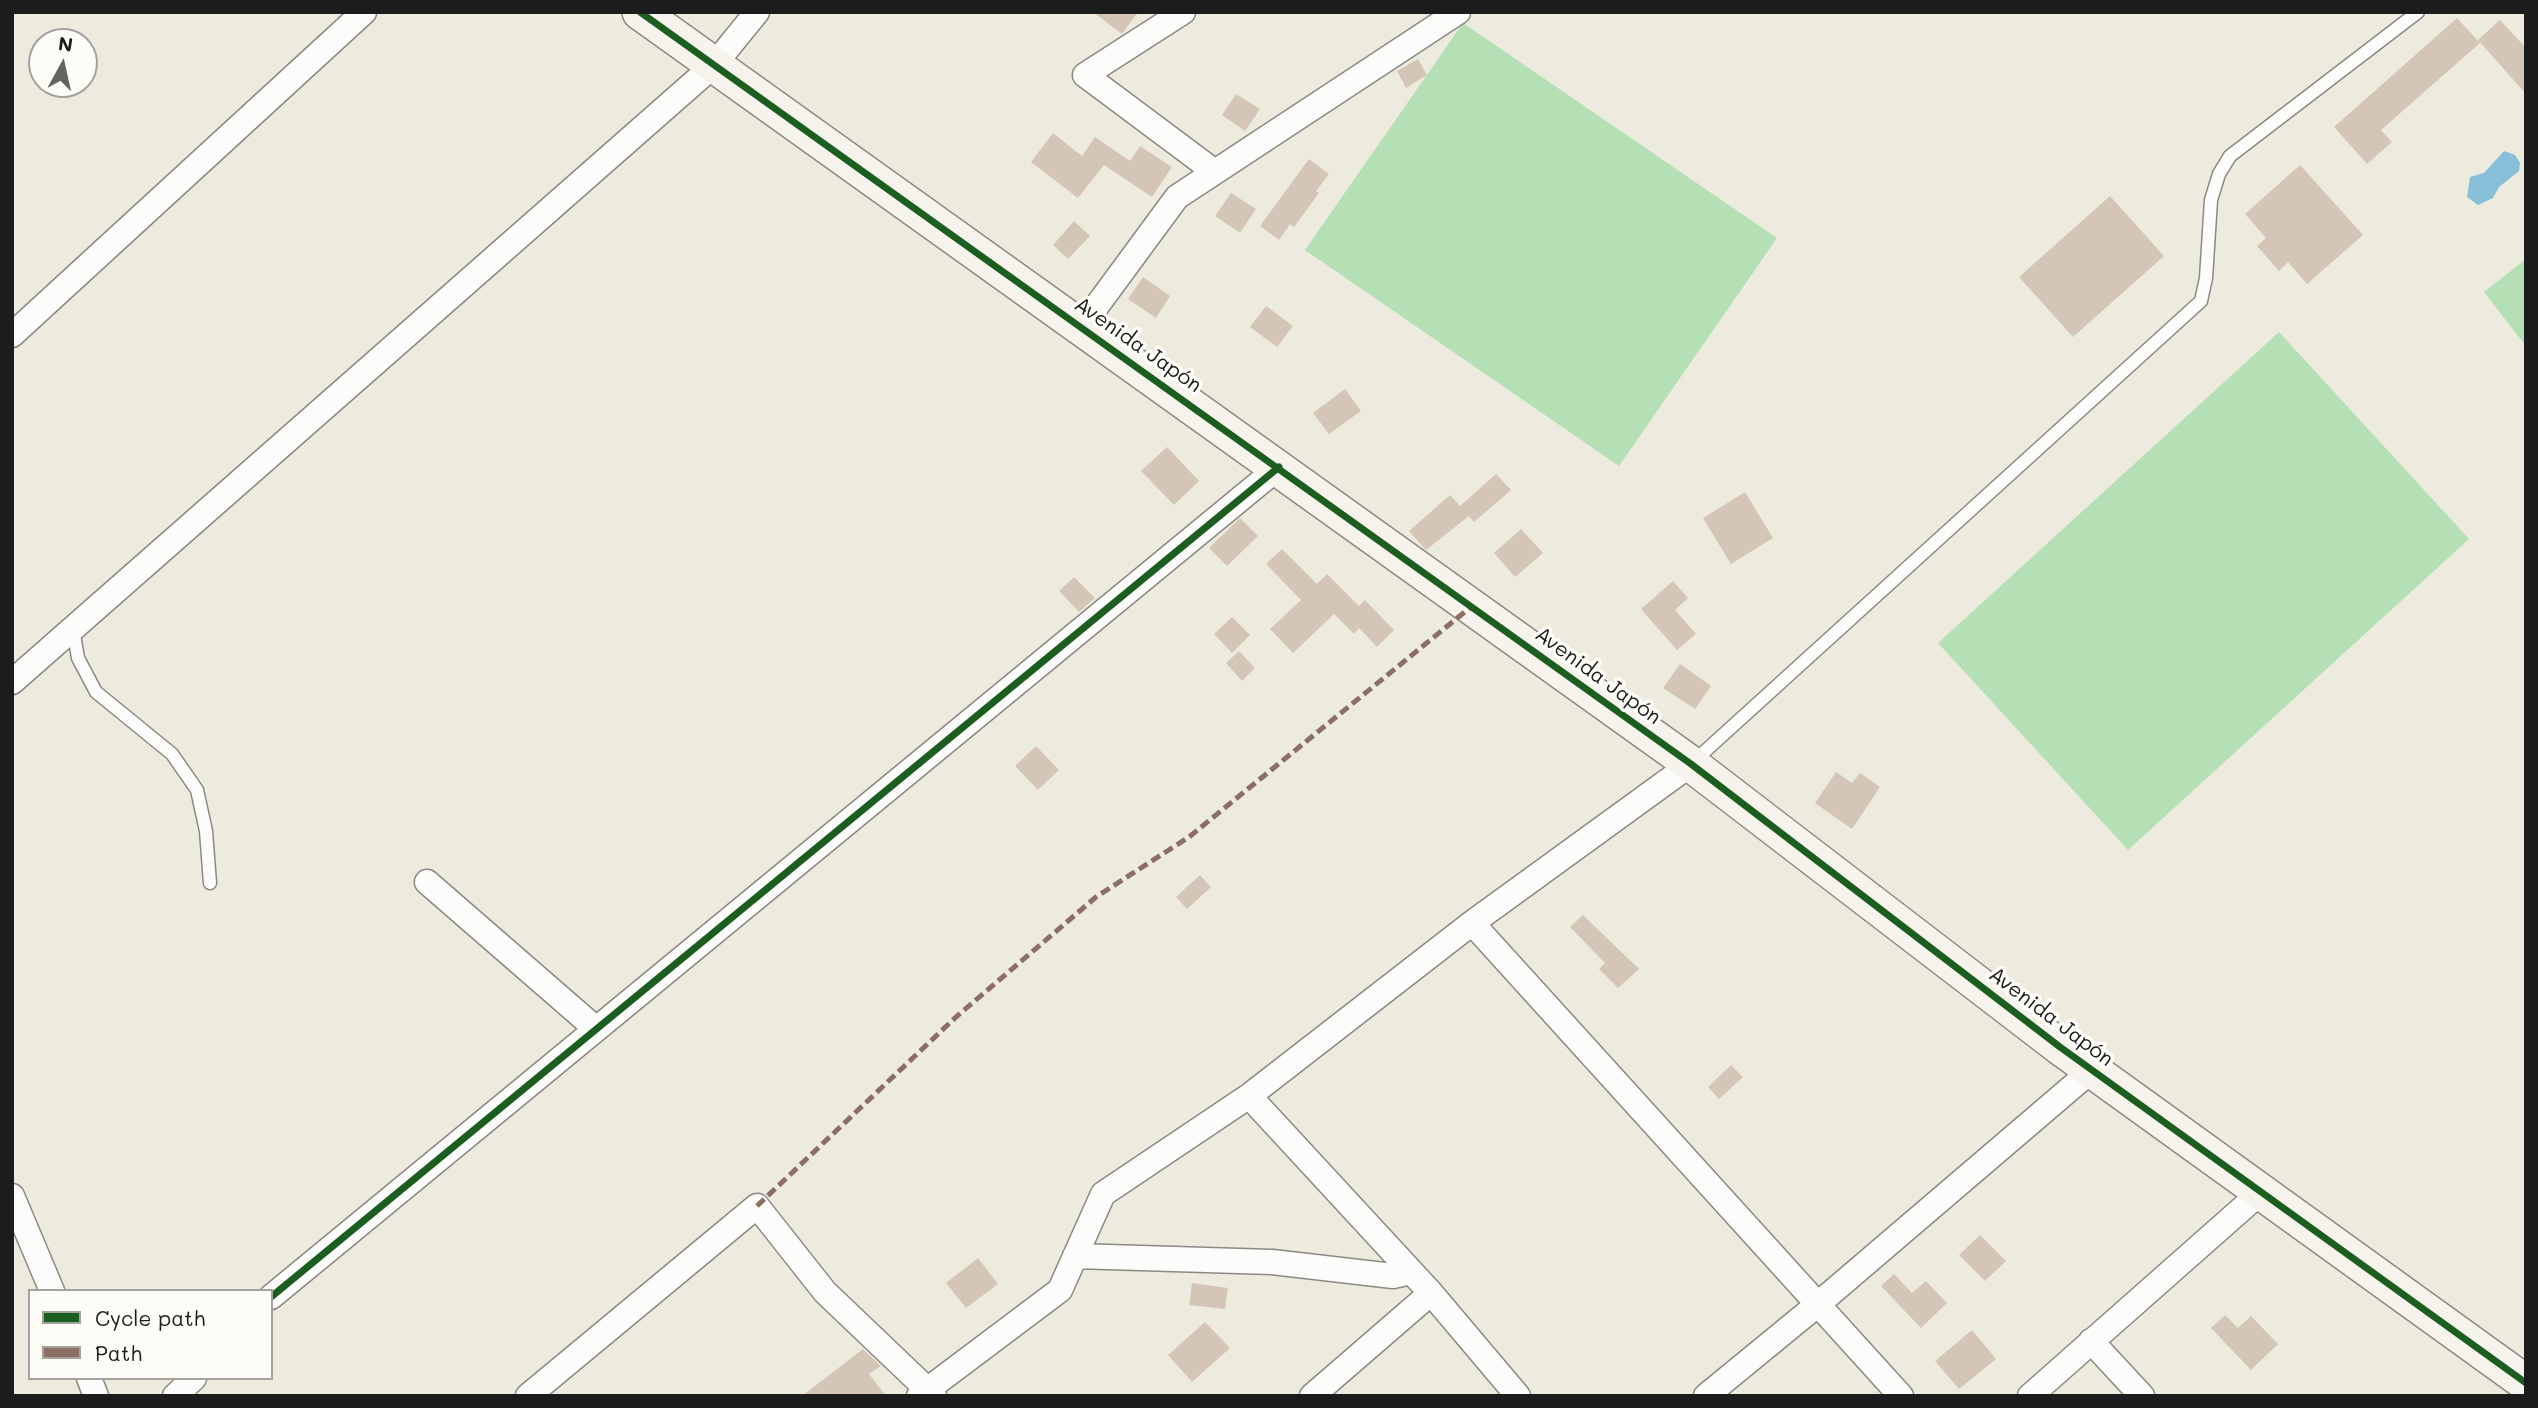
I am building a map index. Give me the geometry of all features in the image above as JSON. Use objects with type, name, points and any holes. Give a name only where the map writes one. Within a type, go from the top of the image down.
[{"type":"street","points":[[12,335],[364,12]]},
{"type":"street","name":"Avenida Japón","points":[[639,12],[1082,326],[1691,764],[2092,1070],[2526,1383]]},
{"type":"street","points":[[12,682],[714,65],[757,12]]},
{"type":"street","points":[[1183,12],[1085,75],[1215,172]]},
{"type":"street","points":[[1082,326],[1177,197],[1458,12]]},
{"type":"street","points":[[273,1295],[1279,467]]},
{"type":"street","points":[[528,1396],[757,1206],[825,1292],[927,1393],[1060,1290],[1104,1194],[1249,1096],[1472,923],[1691,764]]},
{"type":"street","points":[[427,882],[595,1028]]},
{"type":"street","points":[[1472,923],[1900,1396]]},
{"type":"street","points":[[1706,1396],[1818,1305],[2092,1070]]},
{"type":"street","points":[[1249,1096],[1431,1293],[1518,1396]]},
{"type":"street","points":[[2030,1396],[2261,1192]]},
{"type":"street","points":[[12,1196],[51,1289]]},
{"type":"street","points":[[1075,1256],[1272,1262],[1394,1276],[1411,1272]]},
{"type":"street","points":[[1312,1396],[1431,1293]]},
{"type":"street","points":[[2091,1342],[2142,1396]]},
{"type":"street","points":[[175,1396],[192,1380]]},
{"type":"lane","points":[[1691,764],[2201,300],[2206,278],[2211,200],[2219,174],[2230,156],[2418,12]]},
{"type":"lane","points":[[73,629],[78,658],[96,692],[172,754],[197,790],[206,831],[210,883]]},
{"type":"green space","points":[[1463,23],[1777,238],[1619,466],[1305,250]]},
{"type":"green space","points":[[2526,259],[2526,346],[2484,292]]},
{"type":"green space","points":[[2279,332],[2469,539],[2128,850],[1938,643]]},
{"type":"water","points":[[2504,151],[2515,155],[2520,163],[2519,171],[2499,187],[2493,198],[2478,205],[2467,197],[2470,177],[2484,173]]},
{"type":"building","points":[[1093,12],[1138,12],[1122,34]]},
{"type":"building","points":[[2457,18],[2480,43],[2381,130],[2392,142],[2367,164],[2334,127]]},
{"type":"building","points":[[2500,20],[2526,48],[2526,94],[2478,40]]},
{"type":"building","points":[[1418,59],[1427,75],[1406,88],[1397,71]]},
{"type":"building","points":[[1236,94],[1260,109],[1245,131],[1222,115]]},
{"type":"building","points":[[1053,133],[1082,156],[1095,137],[1130,161],[1140,146],[1172,167],[1152,197],[1104,165],[1078,198],[1031,162]]},
{"type":"building","points":[[1309,159],[1329,174],[1316,191],[1319,193],[1294,227],[1290,224],[1279,240],[1260,226]]},
{"type":"building","points":[[2300,165],[2363,235],[2307,284],[2288,262],[2279,271],[2257,246],[2266,238],[2245,214]]},
{"type":"building","points":[[1231,193],[1256,209],[1240,233],[1215,216]]},
{"type":"building","points":[[2110,196],[2164,256],[2073,337],[2019,277]]},
{"type":"building","points":[[1074,221],[1090,236],[1068,259],[1053,245]]},
{"type":"building","points":[[1143,277],[1170,296],[1156,318],[1128,299]]},
{"type":"building","points":[[1266,306],[1293,326],[1277,347],[1250,327]]},
{"type":"building","points":[[1345,389],[1361,411],[1329,434],[1313,413]]},
{"type":"building","points":[[1167,447],[1199,481],[1174,505],[1141,471]]},
{"type":"building","points":[[1496,474],[1511,490],[1474,522],[1469,516],[1426,550],[1409,531],[1450,495],[1460,506]]},
{"type":"building","points":[[1745,492],[1773,538],[1731,564],[1703,518]]},
{"type":"building","points":[[1240,518],[1258,536],[1227,566],[1209,548]]},
{"type":"building","points":[[1521,529],[1543,553],[1515,577],[1494,553]]},
{"type":"building","points":[[1282,549],[1317,584],[1327,574],[1359,606],[1365,600],[1394,630],[1377,647],[1359,628],[1354,634],[1334,614],[1293,653],[1270,629],[1301,600],[1266,564]]},
{"type":"building","points":[[1074,577],[1095,598],[1079,612],[1059,591]]},
{"type":"building","points":[[1673,581],[1688,598],[1675,610],[1696,634],[1677,650],[1641,609]]},
{"type":"building","points":[[1232,617],[1250,635],[1232,653],[1214,634]]},
{"type":"building","points":[[1239,651],[1255,668],[1242,681],[1226,663]]},
{"type":"building","points":[[1680,664],[1711,686],[1695,709],[1663,688]]},
{"type":"building","points":[[1036,746],[1059,770],[1038,790],[1015,766]]},
{"type":"building","points":[[1836,772],[1852,783],[1860,773],[1880,787],[1852,829],[1815,803]]},
{"type":"building","points":[[1200,875],[1211,887],[1187,909],[1176,897]]},
{"type":"building","points":[[1583,915],[1639,969],[1618,988],[1599,969],[1605,963],[1570,927]]},
{"type":"building","points":[[1731,1065],[1743,1077],[1719,1099],[1708,1087]]},
{"type":"building","points":[[1980,1235],[2006,1261],[1985,1281],[1959,1255]]},
{"type":"building","points":[[978,1258],[998,1284],[966,1308],[946,1283]]},
{"type":"building","points":[[1894,1274],[1912,1293],[1926,1281],[1947,1303],[1921,1328],[1881,1286]]},
{"type":"building","points":[[1192,1283],[1228,1288],[1225,1309],[1189,1305]]},
{"type":"building","points":[[2225,1315],[2238,1328],[2251,1316],[2278,1344],[2251,1370],[2211,1328]]},
{"type":"building","points":[[1205,1322],[1230,1348],[1192,1382],[1168,1355]]},
{"type":"building","points":[[1972,1330],[1996,1359],[1959,1389],[1935,1361]]},
{"type":"building","points":[[863,1349],[881,1366],[869,1374],[886,1396],[802,1396]]},
{"type":"marked path","points":[[757,1206],[956,1017],[1096,897],[1189,837],[1472,606]]},
{"type":"cycle path","points":[[640,12],[1691,764],[2060,1047],[2526,1383]]},
{"type":"cycle path","points":[[273,1295],[1279,467]]}]
